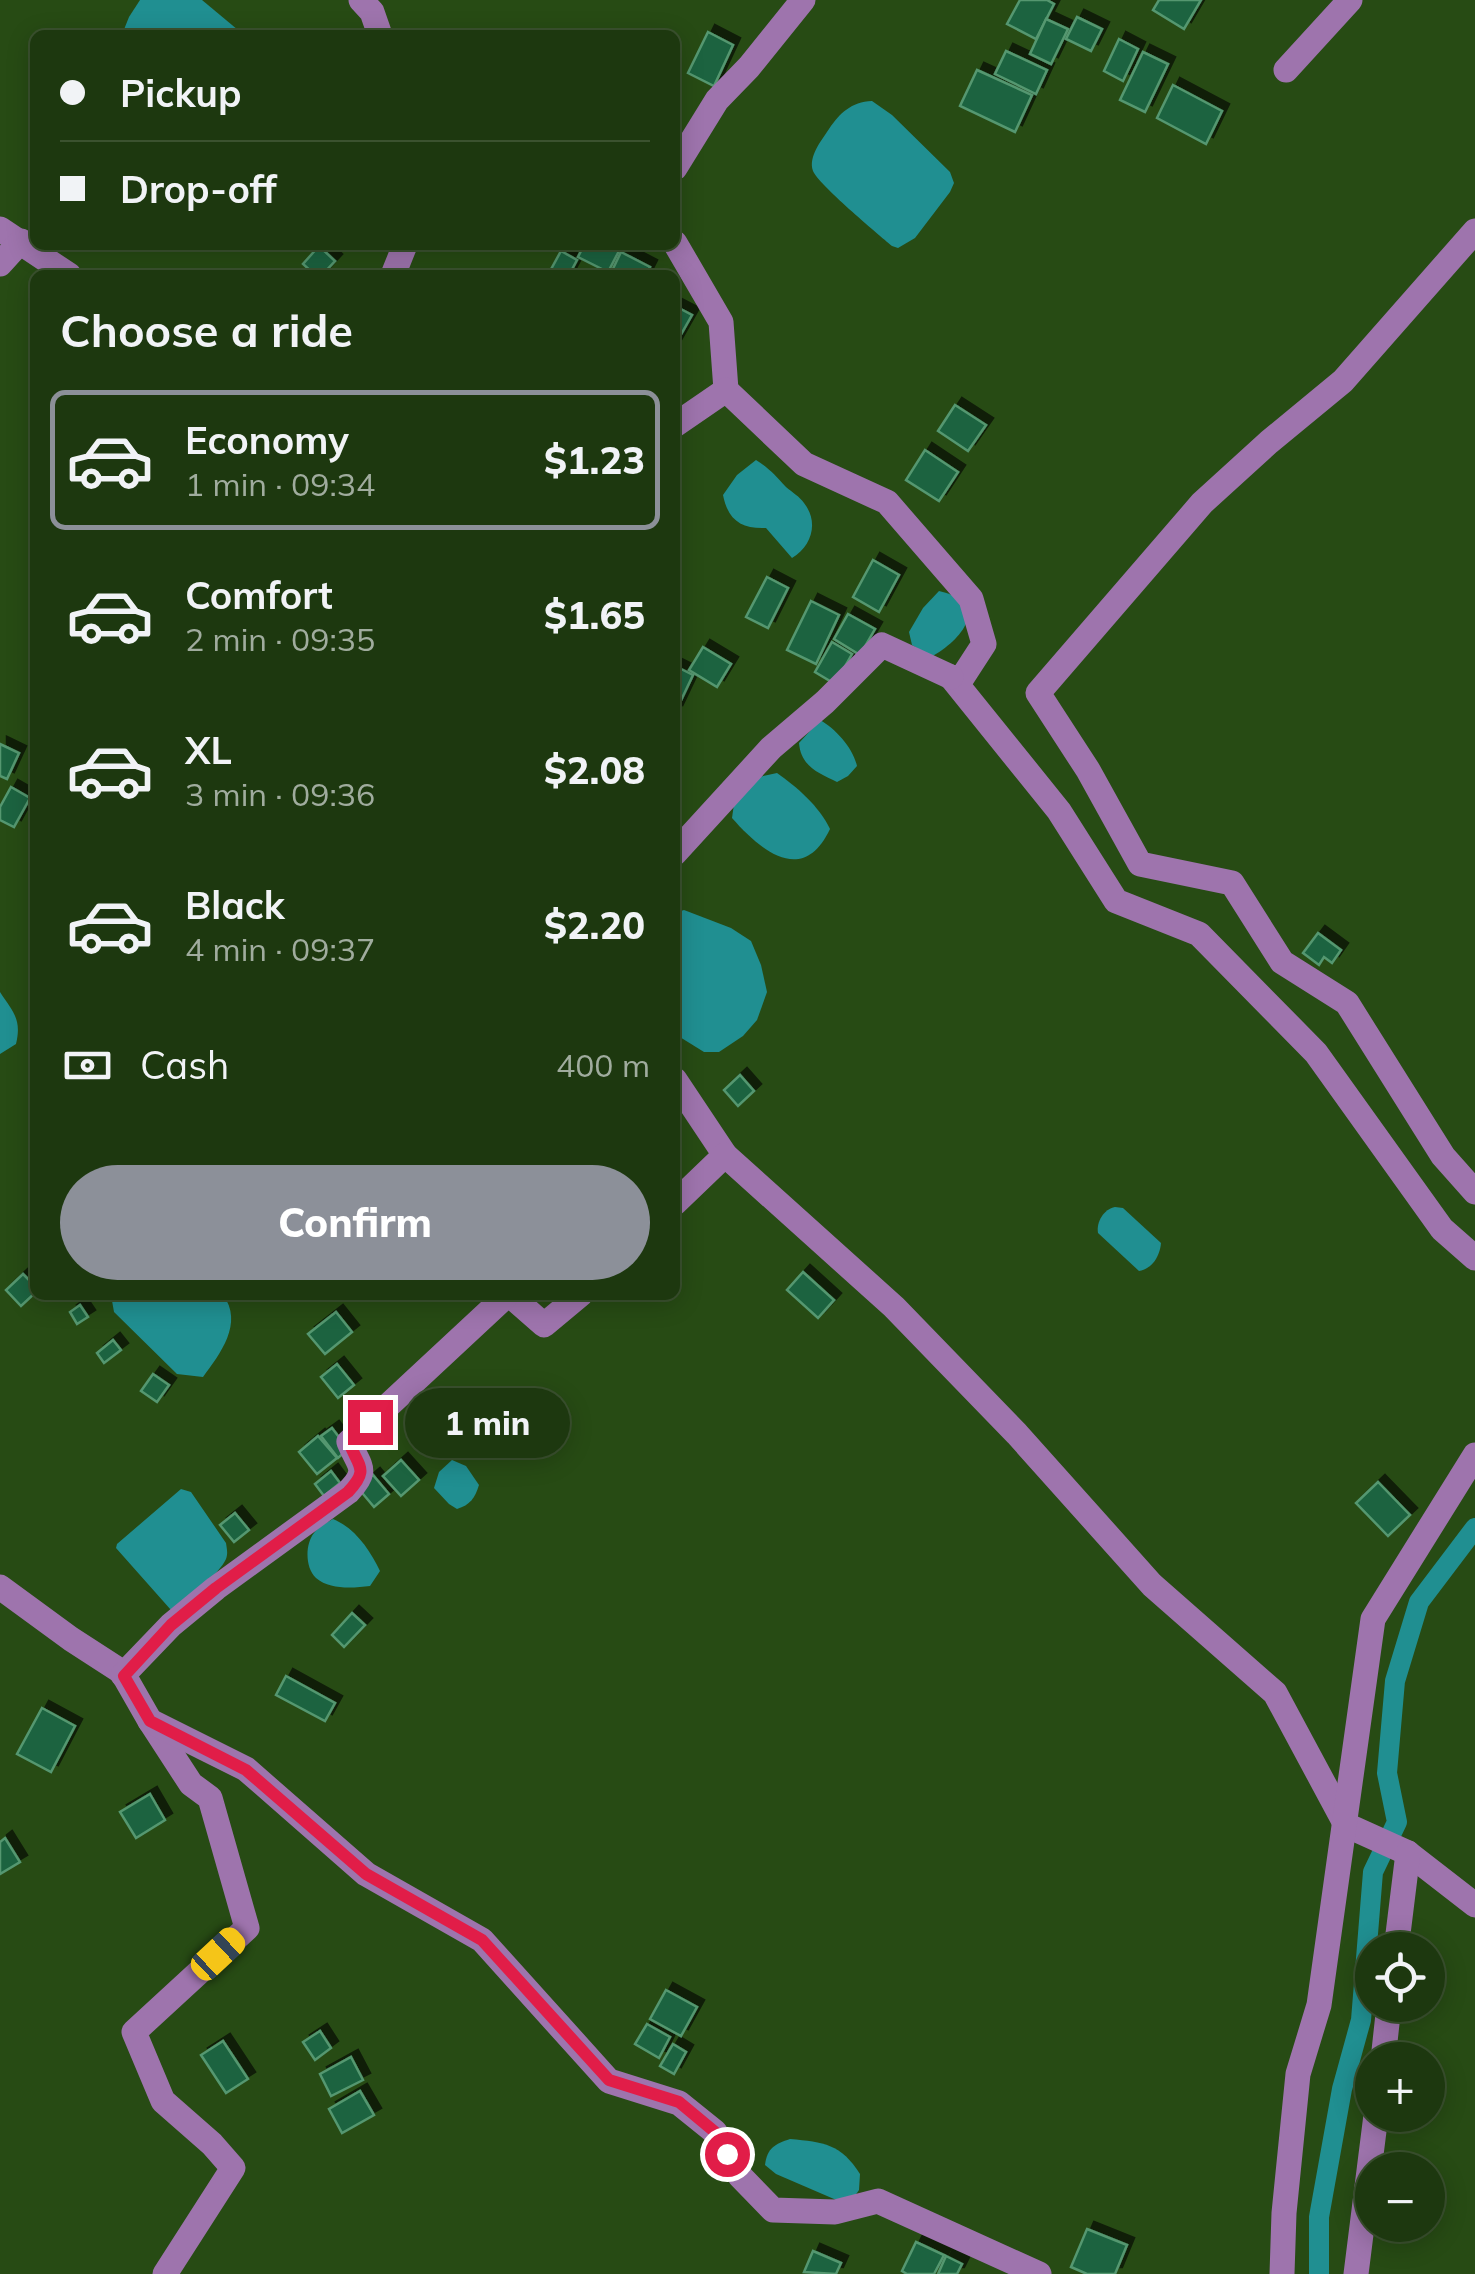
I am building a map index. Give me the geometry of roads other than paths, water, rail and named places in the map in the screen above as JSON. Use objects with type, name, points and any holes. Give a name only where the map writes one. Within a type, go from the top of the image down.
[{"type":"street","points":[[361,0],[372,12],[378,30]]},
{"type":"street","points":[[680,160],[717,100],[803,0]]},
{"type":"street","points":[[1286,70],[1350,0]]},
{"type":"street","points":[[1475,231],[1343,381],[1202,503],[1038,693],[1088,770],[1140,864],[1232,883],[1282,962],[1347,1003],[1444,1156],[1475,1192]]},
{"type":"street","points":[[0,264],[11,235]]},
{"type":"street","points":[[33,250],[63,270]]},
{"type":"street","points":[[679,250],[721,322],[726,390],[804,464],[888,502],[970,599],[984,644],[960,681],[882,645],[826,702],[770,748],[680,847]]},
{"type":"street","points":[[680,422],[726,390]]},
{"type":"street","points":[[952,678],[1060,811],[1116,900],[1199,934],[1316,1053],[1442,1228],[1475,1258]]},
{"type":"street","points":[[680,1088],[724,1155],[894,1307],[1017,1434],[1152,1585],[1275,1693],[1346,1825],[1404,1850],[1475,1905]]},
{"type":"street","points":[[680,1198],[724,1155]]},
{"type":"street","points":[[124,1676],[171,1625],[216,1588],[348,1492],[360,1480],[362,1468],[349,1442],[504,1300]]},
{"type":"street","points":[[515,1300],[544,1325],[574,1300]]},
{"type":"street","points":[[1282,2274],[1298,2074],[1319,2005],[1373,1620],[1475,1455]]},
{"type":"street","points":[[0,1587],[124,1676],[191,1784],[210,1798],[246,1928],[134,2032],[163,2100],[212,2144],[232,2168],[165,2274]]},
{"type":"street","points":[[150,1721],[246,1770],[366,1874],[482,1940],[609,2080],[679,2102],[715,2132],[740,2176],[774,2210],[836,2212],[878,2201],[1039,2274]]},
{"type":"street","points":[[1397,1932],[1404,1850]]},
{"type":"street","points":[[1356,2274],[1374,2132]]},
{"type":"water","points":[[140,0],[202,0],[238,30],[124,30]]},
{"type":"water","points":[[872,101],[892,115],[950,172],[954,183],[915,238],[898,248],[837,197],[817,177],[812,166],[816,149],[837,118],[852,106]]},
{"type":"water","points":[[756,460],[809,510],[809,540],[792,558],[766,528],[749,527],[737,521],[725,504],[723,495],[737,475]]},
{"type":"water","points":[[939,591],[955,597],[968,613],[961,632],[931,657],[912,645],[909,632]]},
{"type":"water","points":[[820,720],[843,740],[857,766],[837,782],[812,768],[800,751],[799,743]]},
{"type":"water","points":[[777,773],[807,798],[830,829],[807,856],[795,859],[769,851],[732,818],[734,804],[759,777]]},
{"type":"water","points":[[680,911],[731,928],[751,941],[761,965],[767,992],[757,1020],[743,1036],[719,1052],[704,1052],[680,1037]]},
{"type":"water","points":[[0,992],[18,1028],[16,1044],[0,1054]]},
{"type":"water","points":[[1115,1207],[1123,1208],[1161,1243],[1154,1261],[1144,1270],[1139,1271],[1098,1233],[1102,1217]]},
{"type":"water","points":[[112,1300],[226,1300],[231,1316],[227,1338],[203,1377],[177,1374],[114,1312]]},
{"type":"water","points":[[452,1460],[466,1466],[479,1485],[471,1500],[457,1509],[434,1488],[439,1472]]},
{"type":"water","points":[[181,1489],[191,1492],[226,1543],[227,1553],[210,1579],[171,1610],[116,1548]]},
{"type":"water","points":[[333,1519],[355,1534],[376,1563],[380,1571],[370,1586],[335,1586],[312,1574],[309,1543],[318,1529]]},
{"type":"water","points":[[790,2139],[822,2143],[846,2156],[860,2174],[859,2190],[852,2200],[834,2199],[776,2174],[765,2165],[773,2148]]},
{"type":"waterway","points":[[1319,2274],[1319,2217],[1342,2089],[1361,2020],[1373,1872],[1397,1822],[1387,1773],[1395,1681],[1419,1602],[1475,1528]]}]
